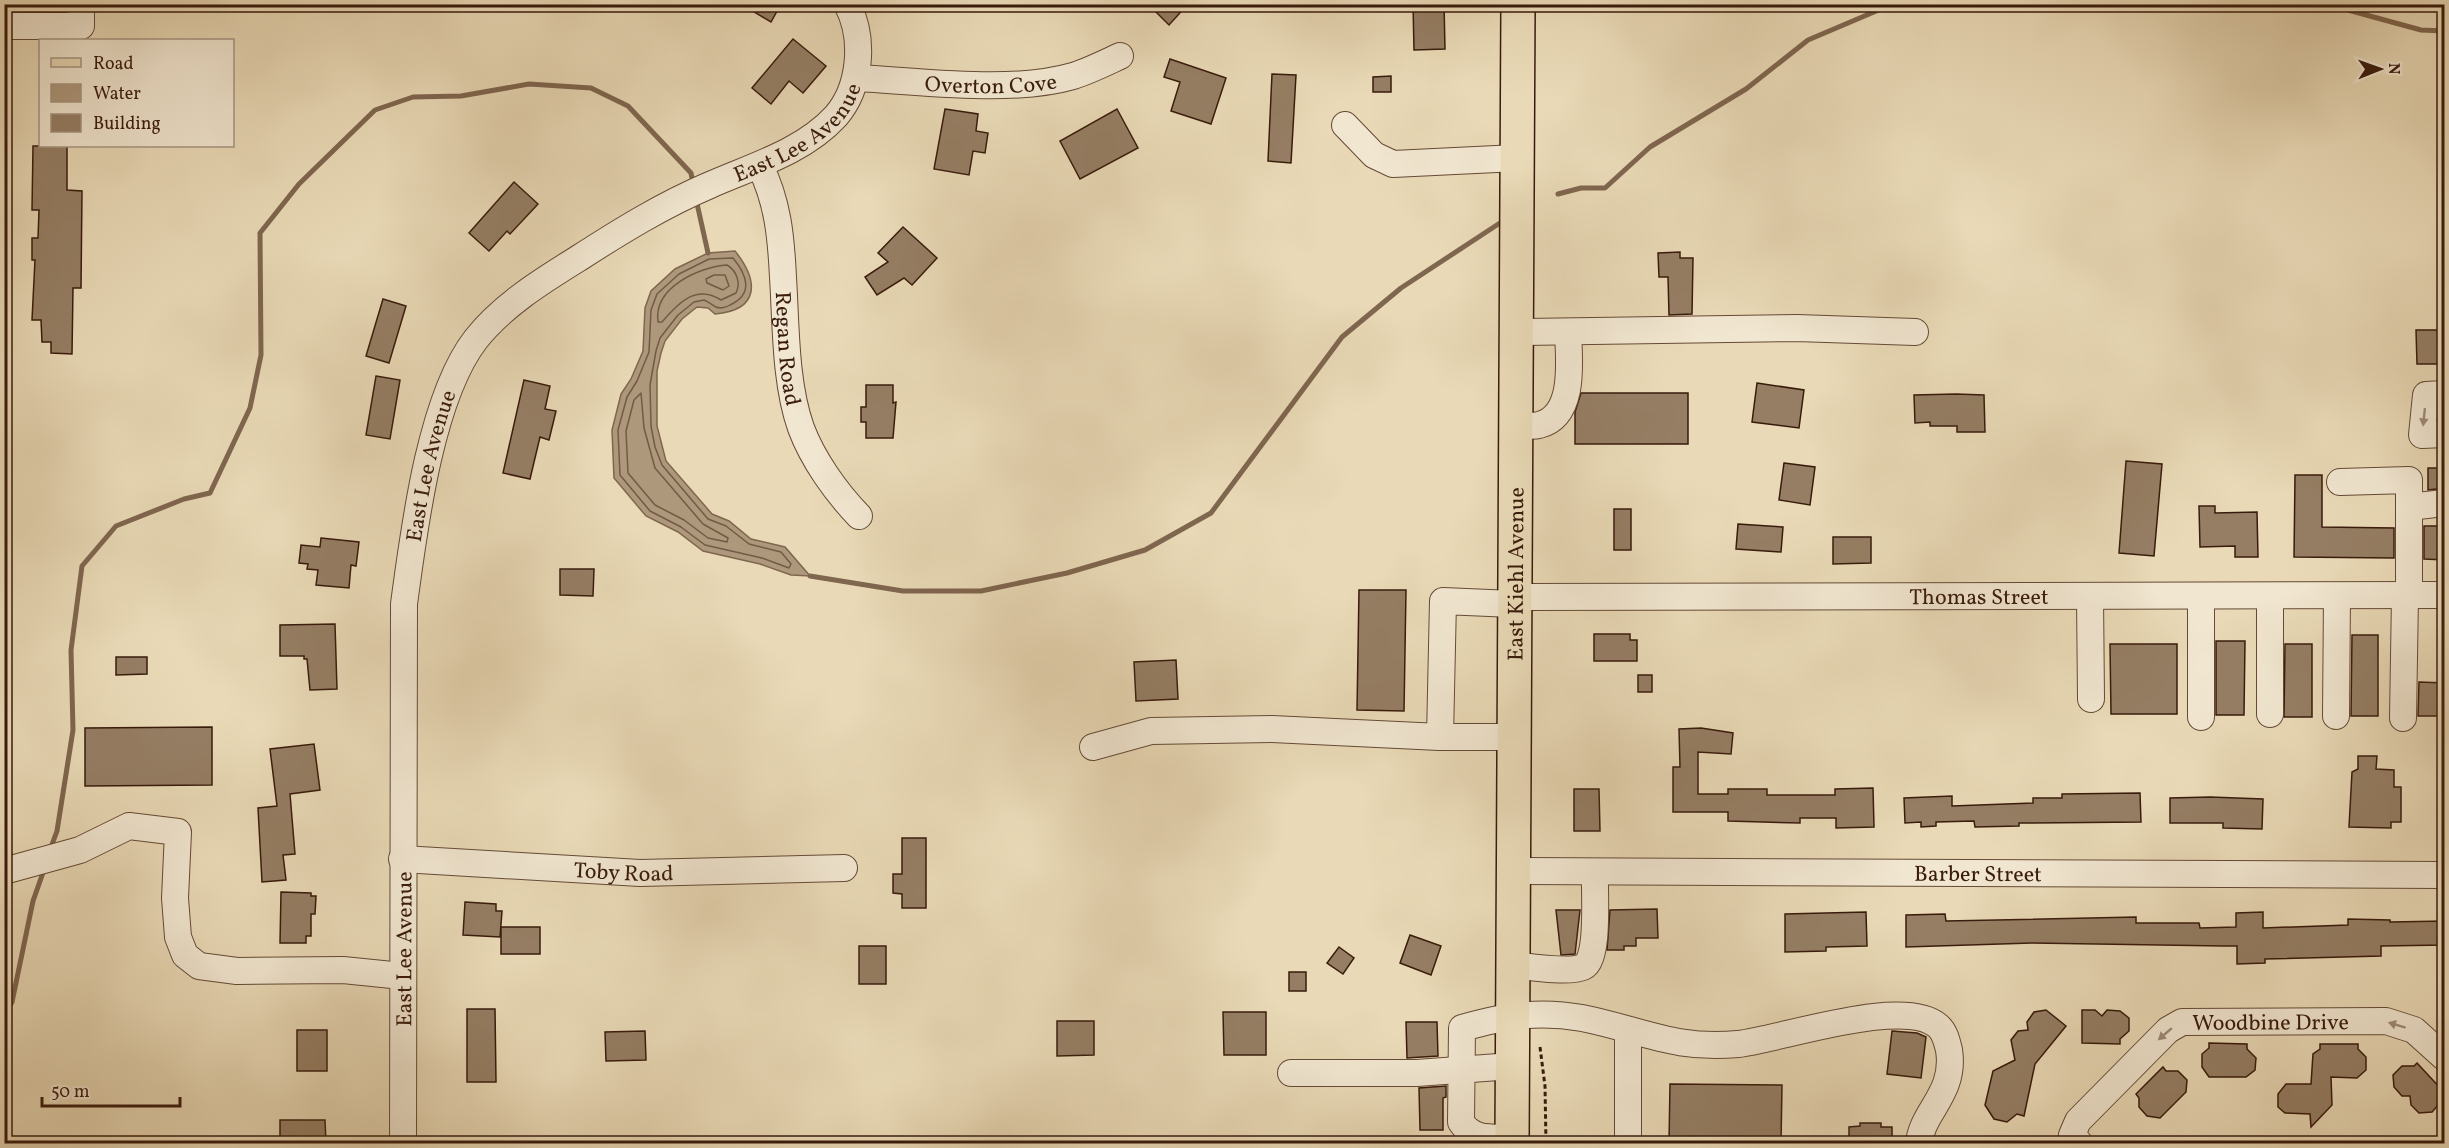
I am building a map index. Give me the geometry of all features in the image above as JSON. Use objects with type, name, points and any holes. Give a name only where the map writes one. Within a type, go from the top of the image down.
[{"type":"main road","name":"East Kiehl Avenue","points":[[1512,1141],[1518,4]]},
{"type":"street","name":"East Lee Avenue","points":[[403,1143],[404,604],[416,525],[447,395],[463,357],[477,338],[516,300],[634,222],[710,184],[760,166],[796,146],[835,117],[847,102],[856,78],[855,29],[847,4]]},
{"type":"street","points":[[4,26],[81,24]]},
{"type":"street","name":"Overton Cove","points":[[856,78],[984,84],[1041,82],[1072,76],[1120,56]]},
{"type":"street","points":[[1345,125],[1374,155],[1393,164],[1517,158]]},
{"type":"street","name":"Regan Road","points":[[760,166],[770,186],[779,220],[789,370],[801,428],[829,479],[860,516]]},
{"type":"street","points":[[1516,332],[1787,328],[1915,332]]},
{"type":"street","points":[[1515,425],[1540,425],[1560,410],[1569,380],[1568,332]]},
{"type":"street","points":[[2445,394],[2426,394],[2422,435],[2445,434]]},
{"type":"street","points":[[2340,482],[2409,480],[2403,718]]},
{"type":"street","points":[[2409,507],[2445,503]]},
{"type":"street","name":"Thomas Street","points":[[1440,737],[1443,601],[2445,595]]},
{"type":"street","points":[[2090,596],[2091,699]]},
{"type":"street","points":[[2200,717],[2202,596]]},
{"type":"street","points":[[2270,596],[2270,714]]},
{"type":"street","points":[[2336,716],[2337,596]]},
{"type":"street","points":[[1093,747],[1151,731],[1272,729],[1440,737],[1513,737]]},
{"type":"street","points":[[4,871],[80,850],[129,826],[178,832],[175,898],[177,937],[186,955],[199,966],[237,971],[343,970],[402,976]]},
{"type":"street","name":"Toby Road","points":[[402,860],[640,873],[844,868]]},
{"type":"street","name":"Barber Street","points":[[1513,872],[2445,875]]},
{"type":"street","points":[[1513,965],[1581,968],[1588,964],[1594,951],[1595,872]]},
{"type":"street","points":[[1512,1141],[1468,1133],[1461,1122],[1460,1070],[1462,1028],[1512,1014],[1583,1018],[1670,1042],[1700,1046],[1741,1043],[1873,1016],[1926,1020],[1937,1025],[1943,1032],[1949,1056],[1946,1085],[1919,1143]]},
{"type":"street","name":"Woodbine Drive","points":[[2080,1143],[2072,1135],[2078,1121],[2168,1030],[2182,1022],[2386,1021],[2414,1030],[2445,1057]]},
{"type":"street","points":[[1628,1031],[1628,1143]]},
{"type":"street","points":[[1291,1073],[1417,1073],[1512,1066]]},
{"type":"water","points":[[735,251],[748,273],[751,292],[740,307],[730,311],[715,314],[708,308],[697,307],[682,319],[665,341],[657,371],[657,426],[666,461],[712,514],[729,521],[751,539],[785,547],[810,576],[791,575],[760,564],[703,551],[678,532],[646,516],[614,478],[612,430],[621,394],[631,379],[643,351],[645,308],[651,291],[675,269],[708,253]]},
{"type":"building","points":[[37,4],[66,4],[66,11],[37,11]]},
{"type":"building","points":[[741,4],[781,4],[771,22]]},
{"type":"building","points":[[1148,4],[1188,4],[1169,25]]},
{"type":"building","points":[[1413,4],[1444,4],[1445,49],[1414,50]]},
{"type":"building","points":[[793,39],[826,66],[803,93],[789,81],[771,104],[752,88]]},
{"type":"building","points":[[1170,59],[1226,78],[1211,124],[1171,111],[1180,82],[1164,77]]},
{"type":"building","points":[[1272,74],[1296,75],[1291,163],[1268,161]]},
{"type":"building","points":[[1391,76],[1391,92],[1373,92],[1373,77]]},
{"type":"building","points":[[945,109],[978,114],[976,131],[988,133],[985,153],[973,151],[969,175],[934,169]]},
{"type":"building","points":[[1117,109],[1138,148],[1080,179],[1060,141]]},
{"type":"building","points":[[33,146],[67,147],[67,190],[82,191],[81,288],[73,288],[72,354],[51,353],[51,342],[42,342],[41,320],[32,320],[35,260],[32,260],[32,238],[38,238],[39,210],[32,210]]},
{"type":"building","points":[[514,182],[538,204],[510,234],[507,231],[489,251],[469,233]]},
{"type":"building","points":[[903,227],[937,258],[912,285],[904,278],[877,295],[865,277],[888,262],[878,253]]},
{"type":"building","points":[[1680,252],[1680,258],[1693,258],[1692,314],[1669,315],[1668,277],[1659,277],[1658,253]]},
{"type":"building","points":[[383,299],[406,306],[389,363],[366,356]]},
{"type":"building","points":[[2416,330],[2445,330],[2445,364],[2417,364]]},
{"type":"building","points":[[376,376],[400,380],[390,439],[366,435]]},
{"type":"building","points":[[524,380],[550,386],[545,409],[556,411],[549,440],[540,437],[530,479],[503,473]]},
{"type":"building","points":[[1757,383],[1804,390],[1799,428],[1752,422]]},
{"type":"building","points":[[866,385],[893,385],[893,403],[896,402],[893,438],[866,438],[866,422],[861,422],[861,407],[866,407]]},
{"type":"building","points":[[1581,393],[1688,393],[1688,444],[1575,444],[1575,412]]},
{"type":"building","points":[[1914,395],[1984,395],[1985,432],[1957,432],[1957,426],[1930,426],[1930,422],[1915,423]]},
{"type":"building","points":[[2126,461],[2162,464],[2154,556],[2119,553]]},
{"type":"building","points":[[1784,463],[1815,467],[1810,505],[1779,500]]},
{"type":"building","points":[[2428,468],[2445,468],[2445,488],[2428,490]]},
{"type":"building","points":[[2295,475],[2322,475],[2322,527],[2394,528],[2394,558],[2294,557]]},
{"type":"building","points":[[2199,506],[2215,506],[2215,513],[2257,512],[2258,557],[2235,557],[2235,546],[2200,547]]},
{"type":"building","points":[[1614,509],[1631,509],[1631,550],[1614,550]]},
{"type":"building","points":[[1738,524],[1783,527],[1781,552],[1736,549]]},
{"type":"building","points":[[2424,526],[2445,526],[2445,560],[2424,559]]},
{"type":"building","points":[[1833,537],[1871,537],[1871,563],[1833,564]]},
{"type":"building","points":[[321,538],[359,542],[356,566],[351,565],[349,588],[316,585],[318,570],[307,569],[308,564],[299,563],[301,545],[320,547]]},
{"type":"building","points":[[560,569],[594,569],[593,596],[560,595]]},
{"type":"building","points":[[1359,590],[1406,590],[1404,711],[1357,710]]},
{"type":"building","points":[[335,624],[337,689],[310,690],[307,659],[304,659],[304,656],[280,656],[280,625]]},
{"type":"building","points":[[1594,634],[1630,634],[1630,640],[1637,640],[1637,661],[1594,661]]},
{"type":"building","points":[[2352,635],[2378,635],[2378,716],[2351,716]]},
{"type":"building","points":[[2216,641],[2245,641],[2244,715],[2216,715]]},
{"type":"building","points":[[2110,644],[2177,644],[2177,714],[2111,714]]},
{"type":"building","points":[[2285,644],[2312,644],[2312,717],[2284,717]]},
{"type":"building","points":[[116,657],[147,657],[147,674],[116,675]]},
{"type":"building","points":[[1176,660],[1178,699],[1136,701],[1134,662]]},
{"type":"building","points":[[1638,675],[1652,675],[1652,692],[1638,692]]},
{"type":"building","points":[[2419,682],[2445,683],[2445,716],[2418,716]]},
{"type":"building","points":[[212,727],[212,785],[85,786],[85,728]]},
{"type":"building","points":[[1701,728],[1733,733],[1731,754],[1698,752],[1698,794],[1728,794],[1728,789],[1767,789],[1767,795],[1835,795],[1835,789],[1873,788],[1874,827],[1836,828],[1836,818],[1800,818],[1800,823],[1728,821],[1728,812],[1673,812],[1673,767],[1680,767],[1679,729]]},
{"type":"building","points":[[314,744],[320,790],[290,794],[295,854],[283,855],[286,880],[262,882],[258,808],[277,806],[270,749]]},
{"type":"building","points":[[2358,756],[2377,756],[2376,769],[2394,770],[2394,787],[2401,787],[2401,822],[2391,822],[2391,828],[2349,827],[2352,772],[2358,769]]},
{"type":"building","points":[[1574,789],[1599,789],[1600,831],[1574,831]]},
{"type":"building","points":[[2140,793],[2141,822],[2019,823],[2019,826],[1975,827],[1974,821],[1936,822],[1936,826],[1921,827],[1921,822],[1905,823],[1904,798],[1952,796],[1952,806],[2033,803],[2033,798],[2062,798],[2062,794]]},
{"type":"building","points":[[2170,798],[2263,799],[2262,829],[2223,828],[2223,823],[2170,823]]},
{"type":"building","points":[[902,838],[926,838],[926,908],[902,908],[902,894],[893,893],[893,874],[902,874]]},
{"type":"building","points":[[281,892],[311,893],[311,896],[316,896],[315,914],[311,914],[311,936],[306,936],[306,943],[280,943]]},
{"type":"building","points":[[465,902],[496,904],[496,911],[502,911],[500,937],[463,935]]},
{"type":"building","points":[[1657,909],[1658,938],[1636,938],[1636,946],[1624,946],[1624,950],[1607,950],[1610,910]]},
{"type":"building","points":[[1556,910],[1580,910],[1575,954],[1561,955]]},
{"type":"building","points":[[1866,912],[1867,946],[1826,947],[1826,951],[1785,952],[1785,914]]},
{"type":"building","points":[[2263,912],[2263,928],[2348,925],[2348,919],[2390,920],[2390,922],[2445,921],[2445,945],[2381,946],[2381,956],[2265,959],[2265,963],[2237,964],[2237,946],[2032,943],[1906,947],[1906,915],[1945,914],[1946,921],[2136,917],[2136,923],[2199,923],[2200,928],[2236,927],[2236,913]]},
{"type":"building","points":[[501,927],[540,927],[540,954],[501,954]]},
{"type":"building","points":[[1410,935],[1441,946],[1431,975],[1400,963]]},
{"type":"building","points":[[859,946],[886,946],[886,984],[859,984]]},
{"type":"building","points":[[1339,947],[1354,958],[1343,974],[1327,963]]},
{"type":"building","points":[[1289,972],[1306,972],[1306,991],[1289,991]]},
{"type":"building","points":[[467,1009],[495,1009],[496,1082],[467,1082]]},
{"type":"building","points":[[2046,1010],[2066,1026],[2035,1064],[2024,1116],[2017,1114],[2007,1122],[1994,1119],[1985,1105],[1993,1071],[2015,1060],[2011,1040],[2018,1031],[2028,1030],[2027,1022],[2034,1012]]},
{"type":"building","points":[[2082,1010],[2095,1010],[2102,1016],[2107,1010],[2120,1011],[2129,1018],[2129,1031],[2120,1039],[2120,1044],[2082,1043]]},
{"type":"building","points":[[1223,1012],[1266,1012],[1266,1055],[1224,1055]]},
{"type":"building","points":[[1057,1021],[1094,1021],[1094,1055],[1057,1056]]},
{"type":"building","points":[[1406,1022],[1437,1022],[1438,1056],[1407,1058]]},
{"type":"building","points":[[297,1030],[327,1030],[327,1071],[297,1071]]},
{"type":"building","points":[[645,1031],[646,1060],[606,1061],[605,1032]]},
{"type":"building","points":[[1892,1031],[1917,1033],[1926,1037],[1921,1078],[1887,1074]]},
{"type":"building","points":[[2209,1043],[2247,1044],[2247,1049],[2256,1058],[2255,1070],[2246,1077],[2209,1077],[2202,1067],[2202,1054],[2209,1048]]},
{"type":"building","points":[[2320,1044],[2358,1044],[2358,1049],[2366,1057],[2366,1070],[2357,1078],[2331,1077],[2332,1105],[2311,1127],[2310,1114],[2285,1113],[2278,1107],[2278,1094],[2286,1084],[2311,1084],[2313,1054],[2320,1049]]},
{"type":"building","points":[[2417,1063],[2443,1091],[2440,1094],[2440,1103],[2432,1112],[2419,1113],[2411,1105],[2410,1096],[2402,1096],[2394,1087],[2393,1075],[2402,1066],[2414,1066]]},
{"type":"building","points":[[2163,1067],[2166,1071],[2178,1071],[2187,1080],[2186,1092],[2160,1118],[2147,1116],[2139,1107],[2139,1098],[2136,1094]]},
{"type":"building","points":[[1670,1084],[1782,1085],[1781,1143],[1669,1143]]},
{"type":"building","points":[[1446,1086],[1446,1097],[1443,1098],[1443,1130],[1420,1130],[1419,1088]]},
{"type":"building","points":[[280,1120],[325,1120],[326,1143],[280,1143]]},
{"type":"building","points":[[1860,1123],[1881,1123],[1881,1127],[1892,1127],[1892,1143],[1849,1143],[1849,1127],[1860,1126]]},
{"type":"waterway","points":[[1558,194],[1581,188],[1605,188],[1650,147],[1746,89],[1808,40],[1881,9],[2021,8],[2042,4]]},
{"type":"waterway","points":[[2326,4],[2421,30],[2444,31]]},
{"type":"waterway","points":[[50,850],[57,831],[73,730],[71,650],[82,566],[116,526],[184,499],[210,493],[250,408],[261,355],[260,233],[299,184],[375,110],[413,97],[461,96],[529,84],[591,88],[628,106],[691,173],[693,184]]},
{"type":"waterway","points":[[696,199],[708,253]]},
{"type":"waterway","points":[[810,576],[903,591],[981,591],[1067,573],[1145,550],[1211,513],[1342,337],[1401,288],[1506,219]]},
{"type":"waterway","points":[[4,1014],[12,1002],[33,901],[45,867]]}]
